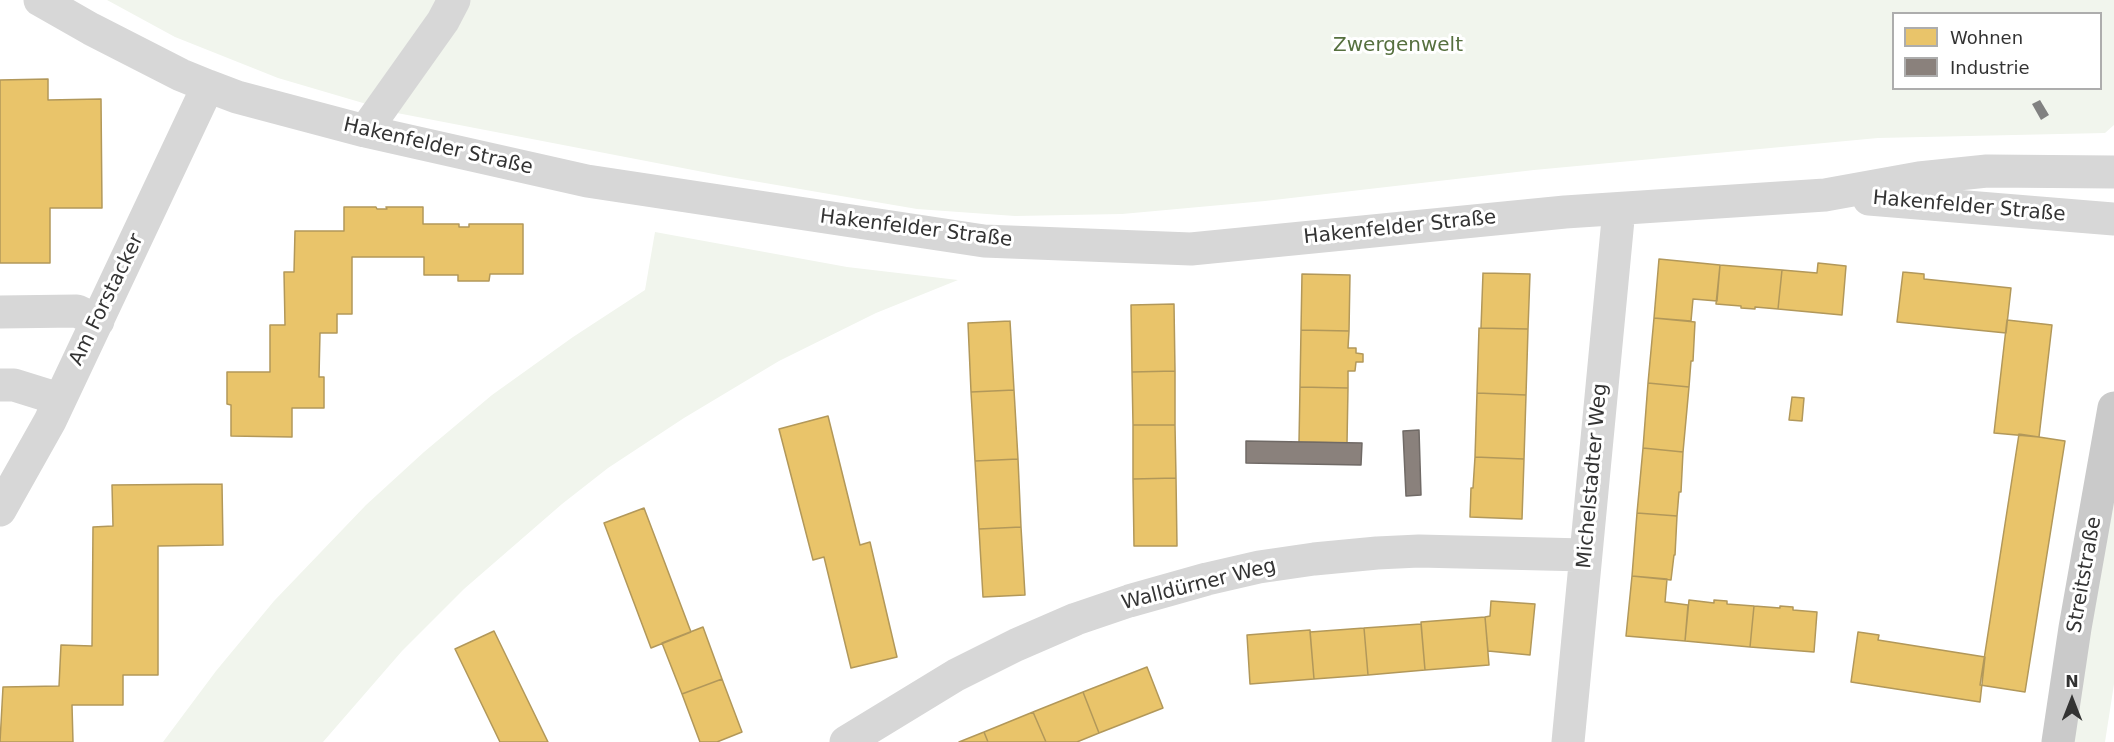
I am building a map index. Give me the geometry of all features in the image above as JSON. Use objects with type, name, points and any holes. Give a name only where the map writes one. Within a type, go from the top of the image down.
[{"type":"main road","name":"Streitstraße","points":[[2058,742],[2075,628],[2114,408]]},
{"type":"street","name":"Hakenfelder Straße","points":[[40,0],[181,75],[208,86],[237,97],[364,131],[587,181],[984,241],[1191,249],[1554,213],[1825,195],[1919,178],[1987,171],[2114,172]]},
{"type":"street","points":[[364,131],[443,21],[454,0]]},
{"type":"street","name":"Am Forstacker","points":[[0,510],[50,421],[208,86]]},
{"type":"street","name":"Hakenfelder Straße","points":[[1825,195],[2114,219]]},
{"type":"street","name":"Michelstadter Weg","points":[[1568,742],[1619,209]]},
{"type":"street","points":[[0,312],[77,311],[98,321]]},
{"type":"street","points":[[0,385],[14,385],[60,399]]},
{"type":"street","name":"Walldürner Weg","points":[[846,742],[956,675],[1016,645],[1076,619],[1207,579],[1270,566],[1377,553],[1419,551],[1585,555]]},
{"type":"green space","name":"Zwergenwelt","points":[[107,0],[2114,0],[2114,125],[2105,133],[1878,138],[1534,170],[1265,201],[1122,214],[1015,216],[917,209],[724,176],[397,113],[278,78],[175,37]]},
{"type":"green space","points":[[655,232],[847,267],[958,280],[876,313],[779,361],[684,418],[608,468],[562,504],[464,589],[402,651],[323,742],[163,742],[216,671],[274,601],[366,505],[492,395],[573,337],[645,290]]},
{"type":"green space","points":[[2114,475],[2114,684],[2105,742],[2073,742]]},
{"type":"building: Wohnen","points":[[48,79],[48,100],[101,99],[102,208],[50,208],[50,263],[0,263],[0,80]]},
{"type":"building: Wohnen","points":[[344,207],[387,209],[386,207],[423,207],[423,224],[459,224],[459,227],[469,227],[469,224],[523,224],[523,274],[490,274],[489,281],[458,281],[458,275],[424,275],[424,257],[352,257],[352,314],[337,314],[337,333],[320,333],[319,377],[324,377],[324,408],[292,408],[292,437],[231,436],[231,405],[227,404],[227,372],[270,372],[270,325],[285,325],[284,272],[294,272],[295,231],[344,231]]},
{"type":"building: Wohnen","points":[[1659,259],[1720,265],[1717,301],[1693,299],[1691,321],[1654,318]]},
{"type":"building: Wohnen","points":[[1818,263],[1846,266],[1842,315],[1778,309],[1782,270],[1817,273]]},
{"type":"building: Wohnen","points":[[1720,265],[1782,270],[1778,309],[1741,308],[1741,306],[1716,304]]},
{"type":"building: Wohnen","points":[[1903,272],[1924,274],[1924,279],[2011,288],[2006,333],[1897,322]]},
{"type":"building: Wohnen","points":[[1483,273],[1530,274],[1528,329],[1481,328]]},
{"type":"building: Wohnen","points":[[1302,274],[1350,275],[1349,331],[1301,330]]},
{"type":"building: Wohnen","points":[[1174,304],[1175,371],[1132,372],[1131,305]]},
{"type":"building: Wohnen","points":[[1654,318],[1695,322],[1689,387],[1648,383]]},
{"type":"building: Wohnen","points":[[2007,320],[2052,325],[2039,437],[1994,433]]},
{"type":"building: Wohnen","points":[[1010,321],[1014,390],[971,392],[968,323]]},
{"type":"building: Wohnen","points":[[1479,328],[1528,329],[1526,395],[1477,393]]},
{"type":"building: Wohnen","points":[[1301,330],[1349,331],[1348,348],[1356,348],[1356,353],[1363,354],[1363,362],[1356,362],[1355,371],[1348,371],[1348,388],[1300,387]]},
{"type":"building: Wohnen","points":[[1175,371],[1175,425],[1133,425],[1132,372]]},
{"type":"building: Wohnen","points":[[1648,383],[1689,387],[1683,452],[1643,448]]},
{"type":"building: Wohnen","points":[[1300,387],[1348,388],[1347,443],[1299,442]]},
{"type":"building: Wohnen","points":[[1014,390],[1018,459],[975,461],[971,392]]},
{"type":"building: Wohnen","points":[[1477,393],[1526,395],[1524,459],[1475,457]]},
{"type":"building: Wohnen","points":[[1792,397],[1804,398],[1802,421],[1789,420]]},
{"type":"building: Wohnen","points":[[828,416],[860,545],[870,542],[897,657],[851,668],[824,557],[813,560],[779,429]]},
{"type":"building: Wohnen","points":[[1133,425],[1175,425],[1176,478],[1133,479]]},
{"type":"building: Wohnen","points":[[2019,434],[2065,441],[2025,692],[1980,685]]},
{"type":"building: Wohnen","points":[[1643,448],[1683,452],[1677,516],[1637,513]]},
{"type":"building: Wohnen","points":[[1475,457],[1524,459],[1522,519],[1470,517]]},
{"type":"building: Wohnen","points":[[1018,459],[1021,527],[979,529],[975,461]]},
{"type":"building: Wohnen","points":[[1176,478],[1177,546],[1134,546],[1133,479]]},
{"type":"building: Wohnen","points":[[222,484],[223,545],[158,546],[158,675],[123,675],[123,705],[72,705],[73,742],[0,742],[3,687],[59,686],[61,645],[92,646],[93,527],[113,526],[112,485]]},
{"type":"building: Wohnen","points":[[644,508],[691,632],[651,648],[604,523]]},
{"type":"building: Wohnen","points":[[1637,513],[1677,516],[1671,580],[1632,576]]},
{"type":"building: Wohnen","points":[[1021,527],[1025,595],[983,597],[979,529]]},
{"type":"building: Wohnen","points":[[1632,576],[1667,579],[1665,602],[1688,605],[1685,641],[1626,636]]},
{"type":"building: Wohnen","points":[[1689,600],[1714,603],[1714,600],[1727,601],[1727,604],[1754,606],[1750,647],[1685,641]]},
{"type":"building: Wohnen","points":[[1491,601],[1535,604],[1530,655],[1488,651],[1485,617],[1490,616]]},
{"type":"building: Wohnen","points":[[1754,606],[1793,607],[1793,610],[1817,612],[1814,652],[1750,647]]},
{"type":"building: Wohnen","points":[[1485,617],[1489,665],[1425,670],[1421,622]]},
{"type":"building: Wohnen","points":[[1421,624],[1425,670],[1368,675],[1364,628]]},
{"type":"building: Wohnen","points":[[703,627],[722,679],[682,694],[662,643]]},
{"type":"building: Wohnen","points":[[1364,628],[1368,675],[1314,679],[1310,632]]},
{"type":"building: Wohnen","points":[[1310,630],[1314,679],[1250,684],[1247,635]]},
{"type":"building: Wohnen","points":[[494,631],[548,742],[500,742],[455,649]]},
{"type":"building: Wohnen","points":[[1858,632],[1879,635],[1878,640],[1985,657],[1980,702],[1851,682]]},
{"type":"building: Wohnen","points":[[1147,667],[1163,708],[1099,733],[1083,692]]},
{"type":"building: Wohnen","points":[[722,679],[742,732],[717,742],[700,742],[682,694]]},
{"type":"building: Wohnen","points":[[1083,692],[1099,733],[1077,742],[1046,742],[1033,712]]},
{"type":"building: Wohnen","points":[[1033,712],[1046,742],[988,742],[984,732]]},
{"type":"building: Wohnen","points":[[984,732],[988,742],[959,742]]},
{"type":"building: Industrie","points":[[1419,430],[1421,495],[1406,496],[1403,431]]},
{"type":"building: Industrie","points":[[1246,441],[1362,443],[1361,465],[1246,463]]},
{"type":"building: Sonstige","points":[[2040,100],[2049,115],[2041,120],[2032,104]]}]
